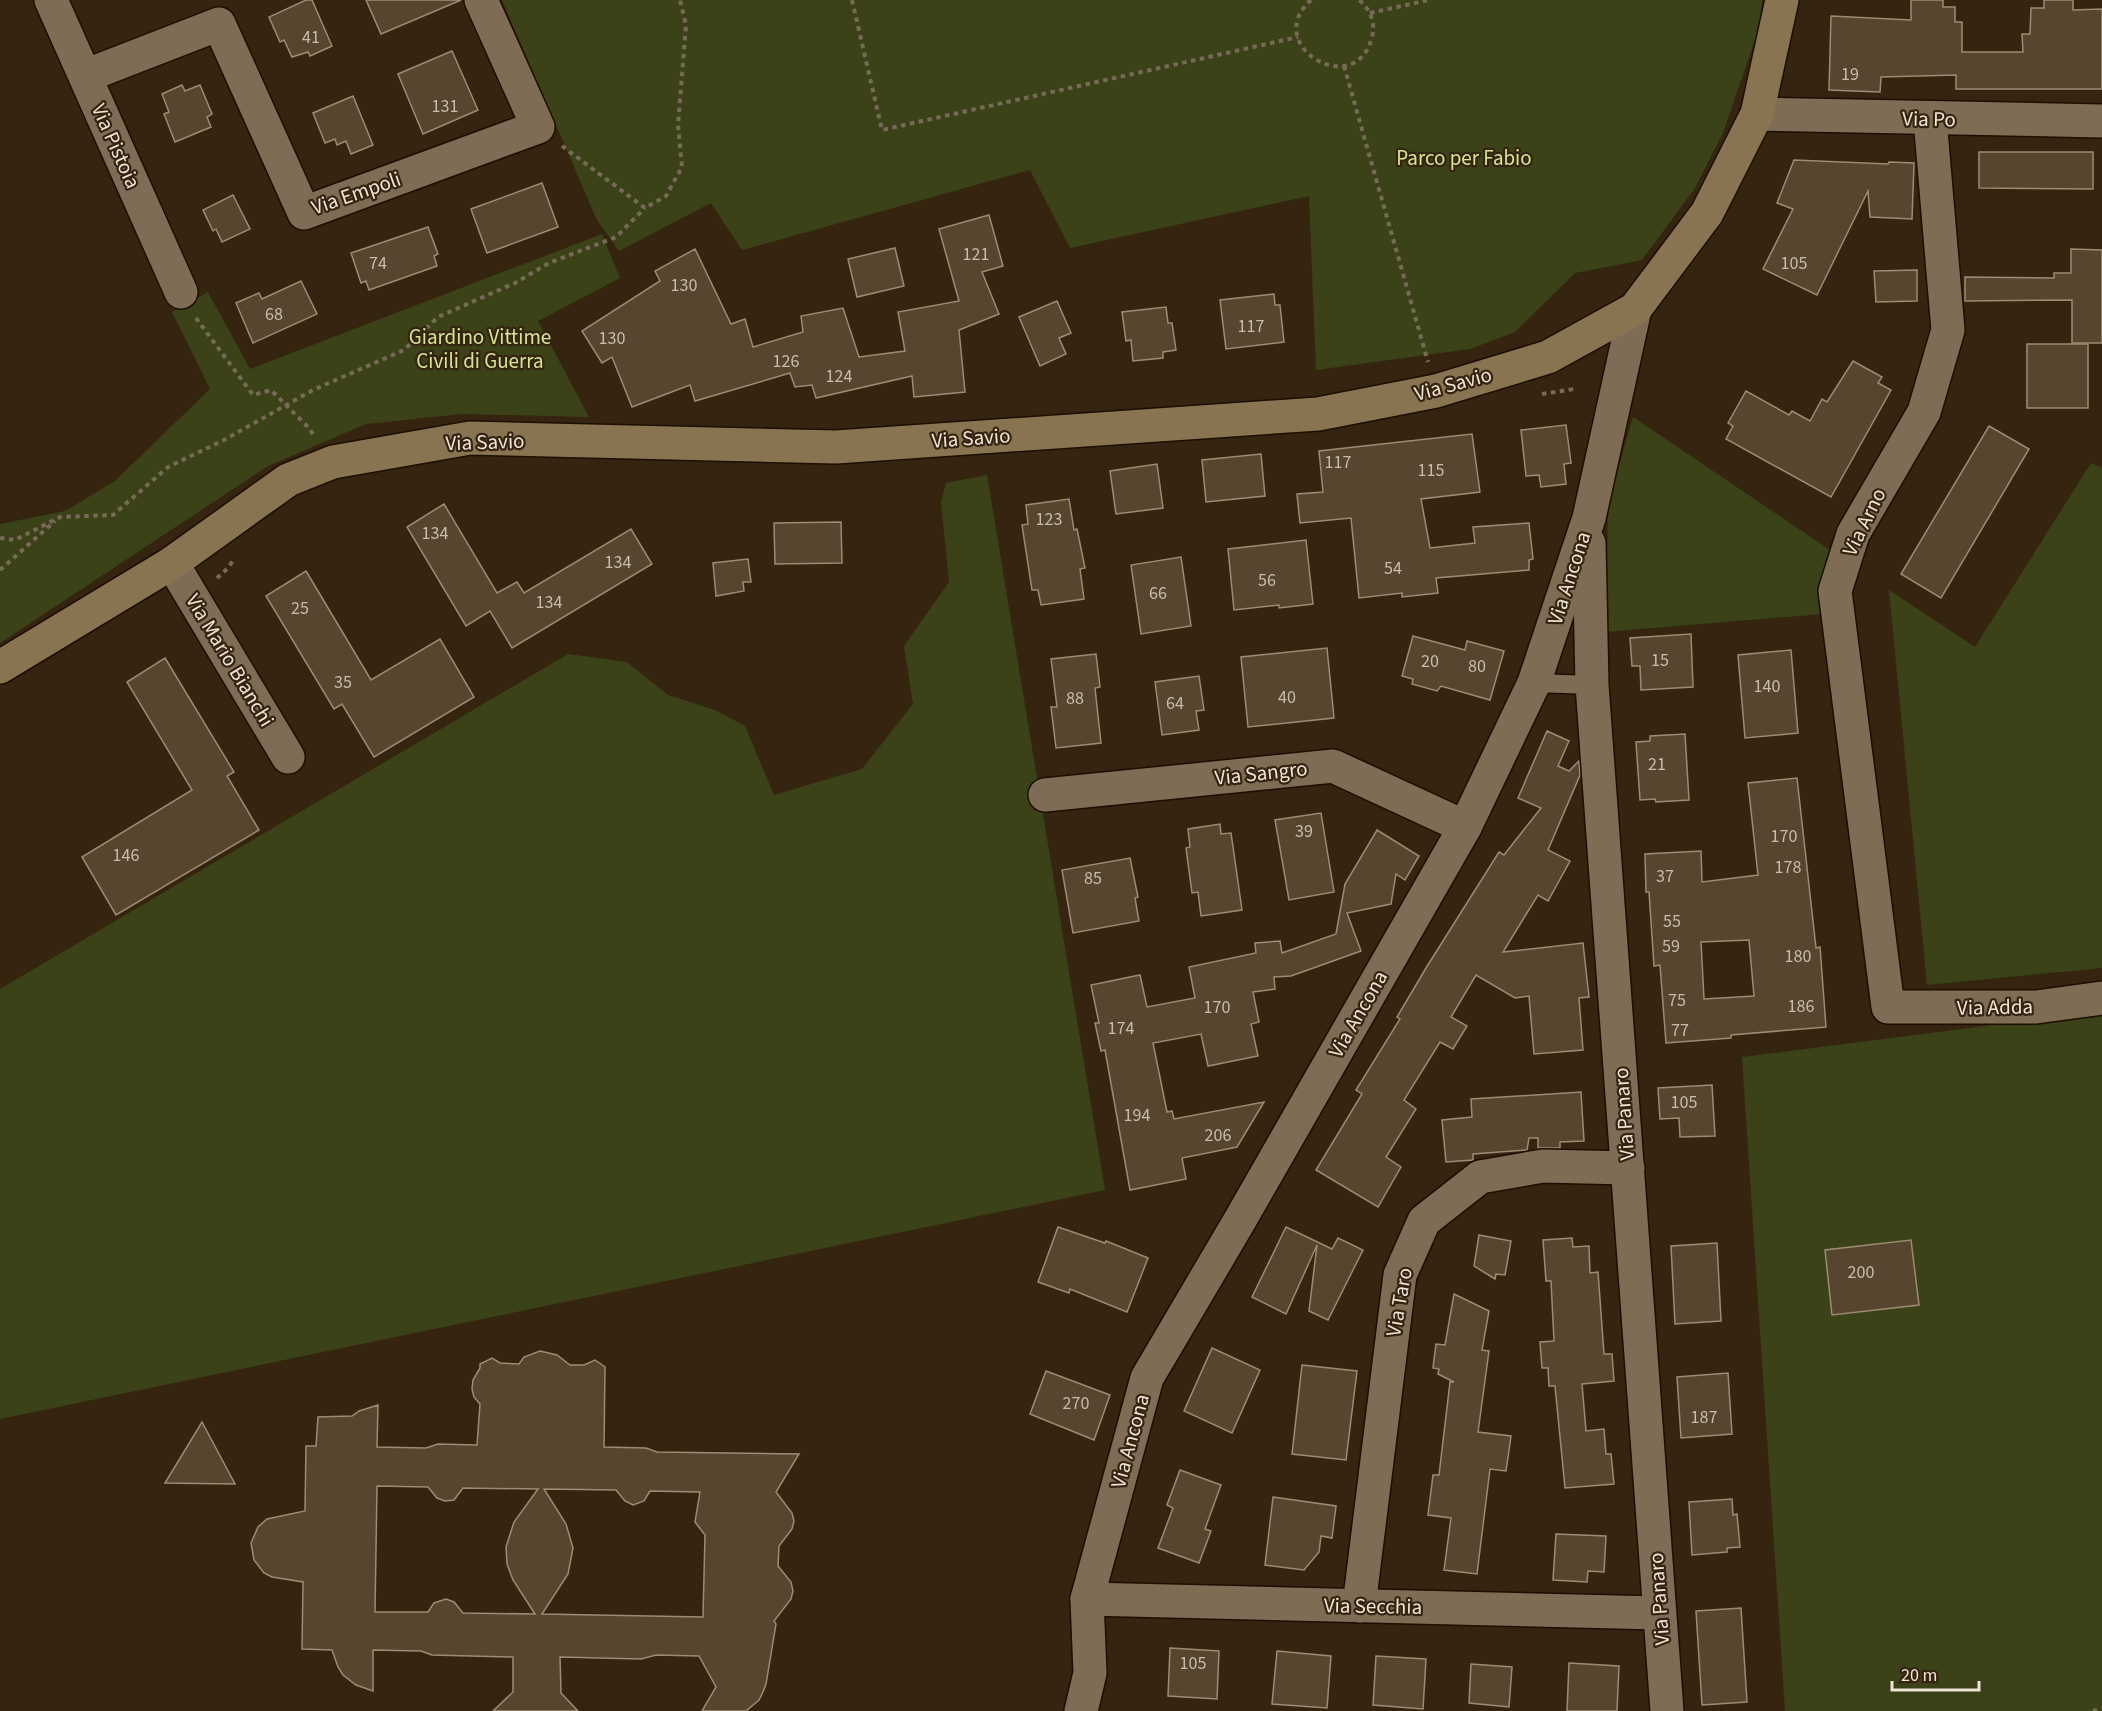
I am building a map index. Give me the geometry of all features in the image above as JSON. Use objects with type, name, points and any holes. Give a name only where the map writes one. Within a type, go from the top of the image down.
[{"type":"street","name":"Via Pistoia","points":[[51,0],[181,292]]},
{"type":"street","points":[[481,0],[538,127]]},
{"type":"street","name":"Via Savio","points":[[0,667],[172,563],[288,480],[333,462],[470,438],[836,447],[1318,414],[1436,391],[1548,357],[1635,309],[1707,213],[1757,114],[1782,0]]},
{"type":"street","name":"Via Empoli","points":[[86,76],[219,24],[304,213],[538,127]]},
{"type":"street","name":"Via Po","points":[[1757,114],[2102,121]]},
{"type":"street","name":"Via Arno","points":[[1888,1007],[1834,591],[1853,534],[1924,412],[1948,330],[1930,119]]},
{"type":"street","name":"Via Ancona","points":[[1081,1711],[1090,1673],[1087,1599],[1147,1378],[1465,827],[1534,683],[1589,518],[1635,309]]},
{"type":"street","name":"Via Panaro","points":[[1589,518],[1592,685],[1667,1711]]},
{"type":"street","name":"Via Mario Bianchi","points":[[172,563],[288,757]]},
{"type":"street","name":"Via Sangro","points":[[1045,795],[1333,766],[1465,827]]},
{"type":"street","name":"Via Adda","points":[[1888,1007],[2036,1007],[2102,998]]},
{"type":"street","name":"Via Taro","points":[[1359,1606],[1400,1275],[1424,1221],[1480,1177],[1543,1166],[1628,1168]]},
{"type":"street","name":"Via Secchia","points":[[1087,1599],[1659,1613]]},
{"type":"lane","points":[[1534,683],[1592,685]]},
{"type":"path","points":[[0,538],[15,540],[60,517],[113,515],[168,467],[224,440],[313,390],[404,350],[438,317],[515,283],[549,262],[616,237],[645,208],[666,196],[682,167],[678,125],[686,26],[680,0]]},
{"type":"path","points":[[852,0],[882,129],[1298,37]]},
{"type":"path","points":[[1311,0],[1300,14],[1297,26],[1298,37],[1302,48],[1310,58],[1332,67],[1354,62],[1369,46],[1373,35],[1370,14],[1359,0]]},
{"type":"path","points":[[1370,14],[1429,0]]},
{"type":"path","points":[[1344,66],[1436,391]]},
{"type":"path","points":[[538,127],[645,208]]},
{"type":"path","points":[[200,326],[253,395],[271,390],[308,427],[333,462]]},
{"type":"path","points":[[1540,394],[1574,389]]},
{"type":"path","points":[[0,570],[60,517]]},
{"type":"path","points":[[190,593],[214,580],[228,568],[236,555]]},
{"type":"path","points":[[2093,1711],[2102,1708]]},
{"type":"green space","name":"Parco per Fabio","points":[[502,0],[1762,0],[1759,28],[1723,133],[1695,188],[1642,260],[1575,273],[1515,332],[1470,349],[1316,370],[1309,196],[1070,248],[1030,170],[742,250],[711,203],[619,251],[597,220]]},
{"type":"green space","name":"Giardino Vittime Civili di Guerra","points":[[602,234],[620,278],[538,321],[589,417],[462,414],[366,424],[268,466],[0,643],[0,524],[65,511],[115,481],[210,389],[172,312],[208,292],[250,369]]},
{"type":"green space","points":[[1633,417],[1833,552],[1823,614],[1606,632],[1608,504]]},
{"type":"green space","points":[[2091,463],[2102,468],[2102,968],[1927,985],[1889,590],[1975,647]]},
{"type":"green space","points":[[987,475],[1105,1190],[0,1419],[0,989],[568,654],[627,662],[668,695],[715,710],[745,726],[774,795],[862,769],[913,704],[904,646],[949,582],[941,502],[946,483]]},
{"type":"green space","points":[[2102,1011],[2102,1711],[1785,1711],[1742,1057]]},
{"type":"building","points":[[306,0],[312,0],[332,46],[310,56],[308,52],[292,57],[284,40],[280,42],[269,17]]},
{"type":"building","points":[[366,0],[461,0],[381,34]]},
{"type":"building","points":[[1911,0],[1943,0],[1943,7],[1955,7],[1955,22],[1962,22],[1962,52],[2023,52],[2022,34],[2030,34],[2031,8],[2044,8],[2044,0],[2073,0],[2073,10],[2102,9],[2102,89],[1956,89],[1956,75],[1881,77],[1880,92],[1829,90],[1831,16],[1911,20]]},
{"type":"building","points":[[452,51],[478,110],[423,134],[398,74]]},
{"type":"building","points":[[182,85],[185,91],[200,85],[212,114],[207,117],[211,127],[175,142],[164,114],[169,112],[162,94]]},
{"type":"building","points":[[353,96],[373,145],[351,154],[346,141],[337,145],[335,139],[325,143],[313,113]]},
{"type":"building","points":[[1979,152],[2093,152],[2093,189],[1979,188]]},
{"type":"building","points":[[1794,160],[1914,163],[1912,219],[1870,217],[1868,191],[1817,295],[1763,269],[1793,209],[1777,203]]},
{"type":"building","points":[[542,183],[558,227],[487,253],[471,209]]},
{"type":"building","points":[[233,195],[250,229],[222,242],[216,229],[213,231],[203,210]]},
{"type":"building","points":[[989,215],[1003,266],[982,272],[999,314],[959,330],[965,392],[914,397],[912,376],[816,398],[812,385],[795,387],[790,373],[695,401],[690,385],[632,407],[612,357],[602,363],[582,331],[660,281],[655,271],[695,249],[731,324],[745,319],[753,347],[803,332],[801,316],[843,308],[859,357],[905,351],[898,312],[959,301],[939,229]]},
{"type":"building","points":[[428,227],[438,254],[434,256],[437,266],[369,290],[366,281],[361,283],[351,253]]},
{"type":"building","points":[[895,248],[904,286],[857,297],[848,259]]},
{"type":"building","points":[[2071,249],[2102,250],[2102,343],[2072,343],[2072,300],[1965,301],[1965,277],[2054,278],[2054,273],[2071,273]]},
{"type":"building","points":[[1917,270],[1917,301],[1876,302],[1874,271]]},
{"type":"building","points":[[301,281],[317,314],[253,343],[236,303],[259,293],[262,299]]},
{"type":"building","points":[[1274,294],[1275,305],[1280,305],[1284,342],[1226,349],[1220,300]]},
{"type":"building","points":[[1057,301],[1071,333],[1059,338],[1066,354],[1040,366],[1019,317]]},
{"type":"building","points":[[1166,307],[1168,323],[1172,323],[1176,350],[1163,352],[1163,358],[1133,361],[1131,340],[1126,341],[1122,312]]},
{"type":"building","points":[[2027,344],[2088,344],[2088,408],[2027,408]]},
{"type":"building","points":[[1853,361],[1882,377],[1878,383],[1891,390],[1831,497],[1726,439],[1733,426],[1728,423],[1746,391],[1789,415],[1792,411],[1810,421],[1822,399],[1827,402]]},
{"type":"building","points":[[1566,425],[1571,463],[1564,464],[1566,484],[1541,487],[1539,475],[1526,476],[1521,430]]},
{"type":"building","points":[[1989,426],[2029,449],[1941,598],[1901,574]]},
{"type":"building","points":[[1472,434],[1480,492],[1421,499],[1430,548],[1475,543],[1473,527],[1529,523],[1533,559],[1529,560],[1529,570],[1436,578],[1438,593],[1402,597],[1402,593],[1359,598],[1351,518],[1300,523],[1297,494],[1323,492],[1319,451]]},
{"type":"building","points":[[1261,454],[1265,496],[1206,502],[1202,460]]},
{"type":"building","points":[[1157,464],[1163,508],[1116,514],[1110,471]]},
{"type":"building","points":[[1069,499],[1074,530],[1077,529],[1085,568],[1080,569],[1084,599],[1041,605],[1038,590],[1032,590],[1022,525],[1028,524],[1026,505]]},
{"type":"building","points":[[444,504],[497,593],[517,582],[524,593],[631,529],[652,564],[512,648],[490,611],[466,626],[407,527]]},
{"type":"building","points":[[841,522],[842,563],[775,564],[774,523]]},
{"type":"building","points":[[1306,540],[1313,604],[1234,610],[1228,549]]},
{"type":"building","points":[[1181,557],[1191,626],[1141,634],[1131,565]]},
{"type":"building","points":[[748,559],[751,582],[743,582],[744,591],[716,596],[713,563]]},
{"type":"building","points":[[306,571],[371,680],[440,639],[474,697],[374,757],[342,704],[334,709],[266,596]]},
{"type":"building","points":[[1691,634],[1693,687],[1641,690],[1640,666],[1632,666],[1630,638]]},
{"type":"building","points":[[1413,636],[1465,650],[1467,641],[1504,651],[1490,700],[1441,686],[1437,691],[1412,684],[1413,679],[1402,676]]},
{"type":"building","points":[[1327,648],[1334,718],[1248,727],[1241,657]]},
{"type":"building","points":[[1791,650],[1798,733],[1745,738],[1738,655]]},
{"type":"building","points":[[1096,654],[1100,687],[1095,688],[1101,743],[1056,748],[1051,707],[1057,707],[1051,659]]},
{"type":"building","points":[[165,658],[234,772],[227,776],[259,830],[116,915],[82,857],[192,790],[127,682]]},
{"type":"building","points":[[1199,676],[1204,710],[1196,711],[1199,730],[1162,735],[1155,682]]},
{"type":"building","points":[[1547,731],[1569,741],[1558,766],[1569,771],[1579,761],[1580,775],[1548,850],[1570,861],[1548,901],[1538,895],[1503,952],[1583,943],[1589,997],[1579,998],[1583,1050],[1534,1054],[1529,996],[1515,998],[1476,975],[1451,1017],[1467,1026],[1453,1049],[1440,1042],[1404,1100],[1416,1109],[1386,1157],[1401,1167],[1378,1207],[1316,1170],[1362,1094],[1356,1090],[1400,1019],[1397,1017],[1426,968],[1499,852],[1504,855],[1541,808],[1518,798]]},
{"type":"building","points":[[1685,734],[1689,800],[1656,802],[1655,799],[1640,800],[1636,742],[1650,741],[1650,736]]},
{"type":"building","points":[[1797,778],[1816,948],[1820,947],[1826,1027],[1666,1043],[1660,965],[1654,966],[1649,892],[1646,892],[1645,854],[1701,851],[1702,882],[1758,875],[1748,783]],"holes":[[[1749,940],[1754,996],[1704,999],[1701,942]]]},
{"type":"building","points":[[1321,813],[1334,892],[1289,900],[1275,820]]},
{"type":"building","points":[[1220,824],[1221,834],[1231,833],[1242,910],[1201,916],[1198,892],[1192,893],[1186,848],[1190,847],[1188,829]]},
{"type":"building","points":[[1377,830],[1419,856],[1405,880],[1396,874],[1391,904],[1347,913],[1361,951],[1291,976],[1274,977],[1275,989],[1253,992],[1259,1022],[1251,1024],[1258,1056],[1208,1066],[1201,1034],[1153,1043],[1167,1112],[1172,1111],[1174,1119],[1264,1102],[1237,1147],[1182,1158],[1186,1179],[1130,1190],[1105,1050],[1101,1051],[1095,1023],[1099,1023],[1091,985],[1140,975],[1147,1007],[1195,998],[1189,967],[1256,953],[1255,943],[1280,941],[1282,953],[1336,934],[1345,884]]},
{"type":"building","points":[[1130,858],[1138,897],[1135,898],[1139,921],[1073,933],[1062,870]]},
{"type":"building","points":[[1712,1085],[1715,1136],[1680,1137],[1679,1118],[1660,1119],[1658,1088]]},
{"type":"building","points":[[1581,1092],[1584,1141],[1560,1142],[1560,1148],[1538,1148],[1538,1138],[1529,1138],[1527,1150],[1473,1154],[1473,1160],[1446,1162],[1442,1120],[1472,1117],[1471,1099]]},
{"type":"building","points":[[1058,1227],[1105,1243],[1106,1241],[1148,1258],[1127,1312],[1070,1289],[1069,1293],[1038,1282]]},
{"type":"building","points":[[1286,1227],[1332,1249],[1338,1238],[1363,1250],[1328,1320],[1309,1311],[1317,1245],[1286,1314],[1252,1297]]},
{"type":"building","points":[[1479,1235],[1511,1241],[1505,1275],[1496,1274],[1495,1279],[1474,1266]]},
{"type":"building","points":[[1572,1238],[1573,1247],[1589,1246],[1590,1273],[1598,1272],[1604,1354],[1612,1354],[1614,1381],[1582,1384],[1586,1431],[1604,1429],[1606,1454],[1611,1454],[1614,1484],[1565,1488],[1555,1386],[1549,1386],[1548,1368],[1542,1368],[1540,1342],[1554,1341],[1551,1281],[1546,1281],[1543,1240]]},
{"type":"building","points":[[1911,1240],[1919,1305],[1832,1315],[1825,1250]]},
{"type":"building","points":[[1717,1243],[1721,1321],[1675,1324],[1671,1246]]},
{"type":"building","points":[[1454,1294],[1489,1311],[1482,1350],[1489,1351],[1478,1432],[1511,1436],[1506,1471],[1490,1469],[1477,1574],[1444,1570],[1451,1518],[1428,1515],[1433,1475],[1439,1475],[1450,1382],[1454,1382],[1438,1374],[1439,1369],[1433,1368],[1436,1344],[1445,1345]]},
{"type":"building","points":[[1212,1348],[1260,1370],[1232,1433],[1184,1411]]},
{"type":"building","points":[[540,1351],[557,1355],[570,1365],[584,1365],[595,1360],[605,1367],[604,1447],[646,1448],[657,1452],[799,1454],[776,1492],[792,1513],[794,1521],[792,1529],[779,1546],[778,1566],[791,1582],[793,1591],[791,1599],[774,1621],[776,1624],[763,1692],[759,1700],[746,1711],[702,1711],[716,1687],[699,1656],[656,1655],[641,1659],[560,1657],[561,1693],[578,1711],[493,1711],[513,1692],[513,1657],[432,1655],[421,1651],[373,1650],[373,1691],[356,1685],[343,1675],[332,1650],[302,1649],[303,1582],[272,1577],[264,1573],[254,1560],[251,1543],[258,1527],[267,1519],[305,1511],[306,1446],[316,1446],[318,1417],[352,1416],[359,1411],[378,1405],[377,1447],[426,1448],[438,1444],[477,1445],[480,1404],[474,1397],[472,1389],[480,1364],[492,1358],[500,1363],[519,1364],[524,1357]],"holes":[[[377,1486],[428,1487],[437,1498],[445,1501],[454,1500],[463,1488],[538,1489],[514,1522],[506,1547],[507,1564],[513,1580],[535,1614],[463,1613],[454,1602],[446,1599],[434,1603],[428,1612],[375,1612]],[[544,1489],[616,1490],[625,1501],[633,1505],[644,1501],[650,1491],[700,1492],[695,1522],[705,1535],[703,1617],[542,1614],[568,1574],[573,1548],[566,1524]]]},
{"type":"building","points":[[1302,1365],[1357,1371],[1346,1460],[1292,1454]]},
{"type":"building","points":[[1046,1371],[1110,1395],[1094,1440],[1030,1414]]},
{"type":"building","points":[[1728,1373],[1732,1434],[1681,1438],[1677,1377]]},
{"type":"building","points":[[202,1422],[235,1484],[165,1483]]},
{"type":"building","points":[[1180,1470],[1221,1485],[1205,1529],[1211,1531],[1199,1563],[1158,1548],[1173,1508],[1167,1505]]},
{"type":"building","points":[[1273,1497],[1336,1506],[1332,1538],[1321,1536],[1319,1552],[1304,1570],[1265,1565]]},
{"type":"building","points":[[1732,1499],[1733,1515],[1737,1514],[1740,1547],[1727,1548],[1727,1552],[1692,1555],[1689,1502]]},
{"type":"building","points":[[1556,1534],[1606,1536],[1604,1572],[1588,1571],[1587,1582],[1553,1580]]},
{"type":"building","points":[[1741,1608],[1747,1702],[1702,1705],[1696,1611]]},
{"type":"building","points":[[1170,1648],[1219,1651],[1217,1699],[1168,1696]]},
{"type":"building","points":[[1277,1651],[1331,1656],[1327,1708],[1272,1704]]},
{"type":"building","points":[[1376,1656],[1426,1659],[1423,1709],[1373,1705]]},
{"type":"building","points":[[1569,1663],[1619,1666],[1617,1711],[1567,1711]]},
{"type":"building","points":[[1471,1664],[1512,1667],[1509,1707],[1469,1703]]}]
